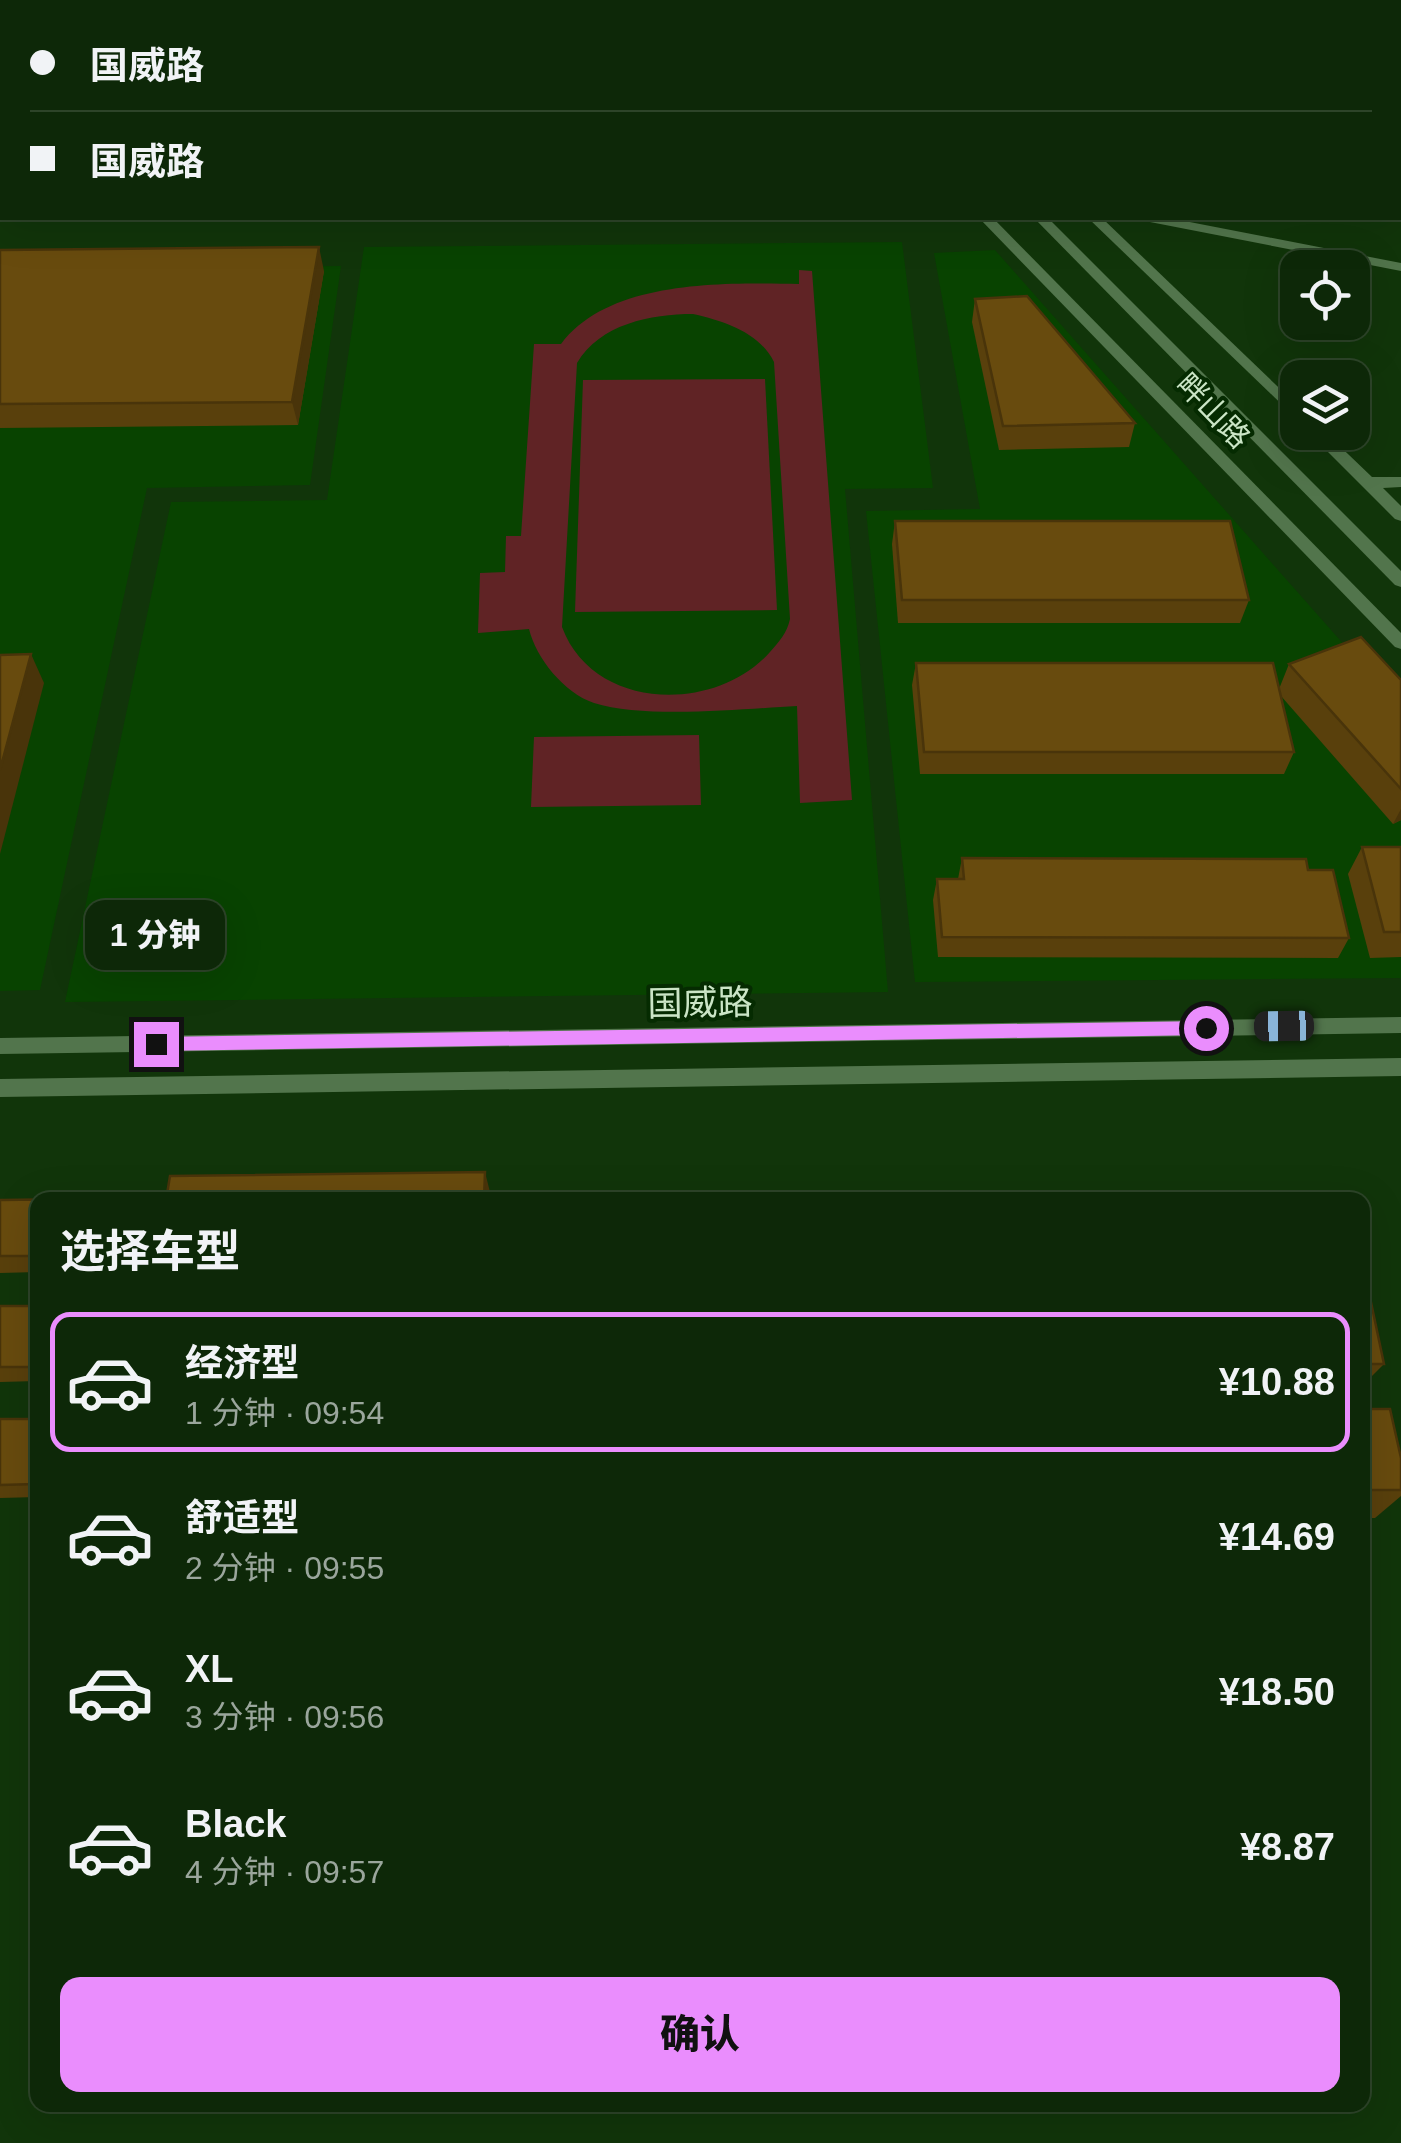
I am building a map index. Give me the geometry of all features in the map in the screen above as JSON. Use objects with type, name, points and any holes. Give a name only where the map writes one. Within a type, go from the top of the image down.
[{"type":"street","name":"畔山路","points":[[988,220],[1401,643]]},
{"type":"street","name":"畔山路","points":[[1043,220],[1401,582]]},
{"type":"street","points":[[1097,220],[1280,398]]},
{"type":"street","points":[[1160,220],[1401,267]]},
{"type":"street","points":[[1333,450],[1401,515]]},
{"type":"street","points":[[1367,483],[1401,482]]},
{"type":"street","name":"国威路","points":[[0,1046],[1401,1025]]},
{"type":"street","points":[[0,1088],[1401,1067]]},
{"type":"shaded area","points":[[902,242],[933,488],[845,489],[888,992],[65,1002],[171,502],[327,500],[364,247]]},
{"type":"shaded area","points":[[995,250],[1401,709],[1401,978],[915,982],[866,511],[980,509],[934,253]]},
{"type":"shaded area","points":[[341,266],[310,485],[147,488],[40,990],[0,991],[0,270]]},
{"type":"shaded area","points":[[799,270],[812,271],[852,800],[800,803],[797,706],[694,712],[615,708],[583,698],[562,683],[545,663],[529,629],[478,633],[480,573],[505,572],[506,536],[521,536],[534,344],[561,344],[582,323],[608,307],[638,296],[704,285],[799,284]],"holes":[[[693,314],[750,335],[774,362],[790,619],[776,645],[747,672],[719,686],[657,694],[627,688],[600,675],[578,655],[562,627],[577,363],[613,330],[644,319]]]},
{"type":"shaded area","points":[[765,379],[777,610],[575,612],[583,380]]},
{"type":"shaded area","points":[[699,735],[701,805],[531,807],[534,737]]},
{"type":"building","points":[[319,247],[292,402],[0,404],[0,250]]},
{"type":"building","points":[[1027,296],[1135,423],[1003,426],[975,299]]},
{"type":"building","points":[[895,521],[1230,521],[1249,600],[902,600]]},
{"type":"building","points":[[1361,637],[1401,680],[1401,789],[1289,664]]},
{"type":"building","points":[[31,654],[0,770],[0,655]]},
{"type":"building","points":[[916,663],[1273,663],[1294,752],[924,752]]},
{"type":"building","points":[[1362,847],[1401,847],[1401,932],[1384,932]]},
{"type":"building","points":[[962,858],[1306,859],[1308,870],[1333,870],[1349,938],[942,937],[937,879],[964,879]]},
{"type":"building","points":[[485,1172],[484,1192],[167,1192],[170,1176]]},
{"type":"building","points":[[0,1200],[30,1200],[30,1256],[0,1256]]},
{"type":"building","points":[[1370,1298],[1384,1364],[1370,1364]]},
{"type":"building","points":[[0,1306],[30,1306],[30,1367],[0,1367]]},
{"type":"building","points":[[1370,1409],[1390,1409],[1401,1458],[1401,1490],[1370,1490]]},
{"type":"building","points":[[0,1419],[30,1419],[30,1484],[0,1485]]},
{"type":"route","points":[[156,1044],[1206,1028]]}]
